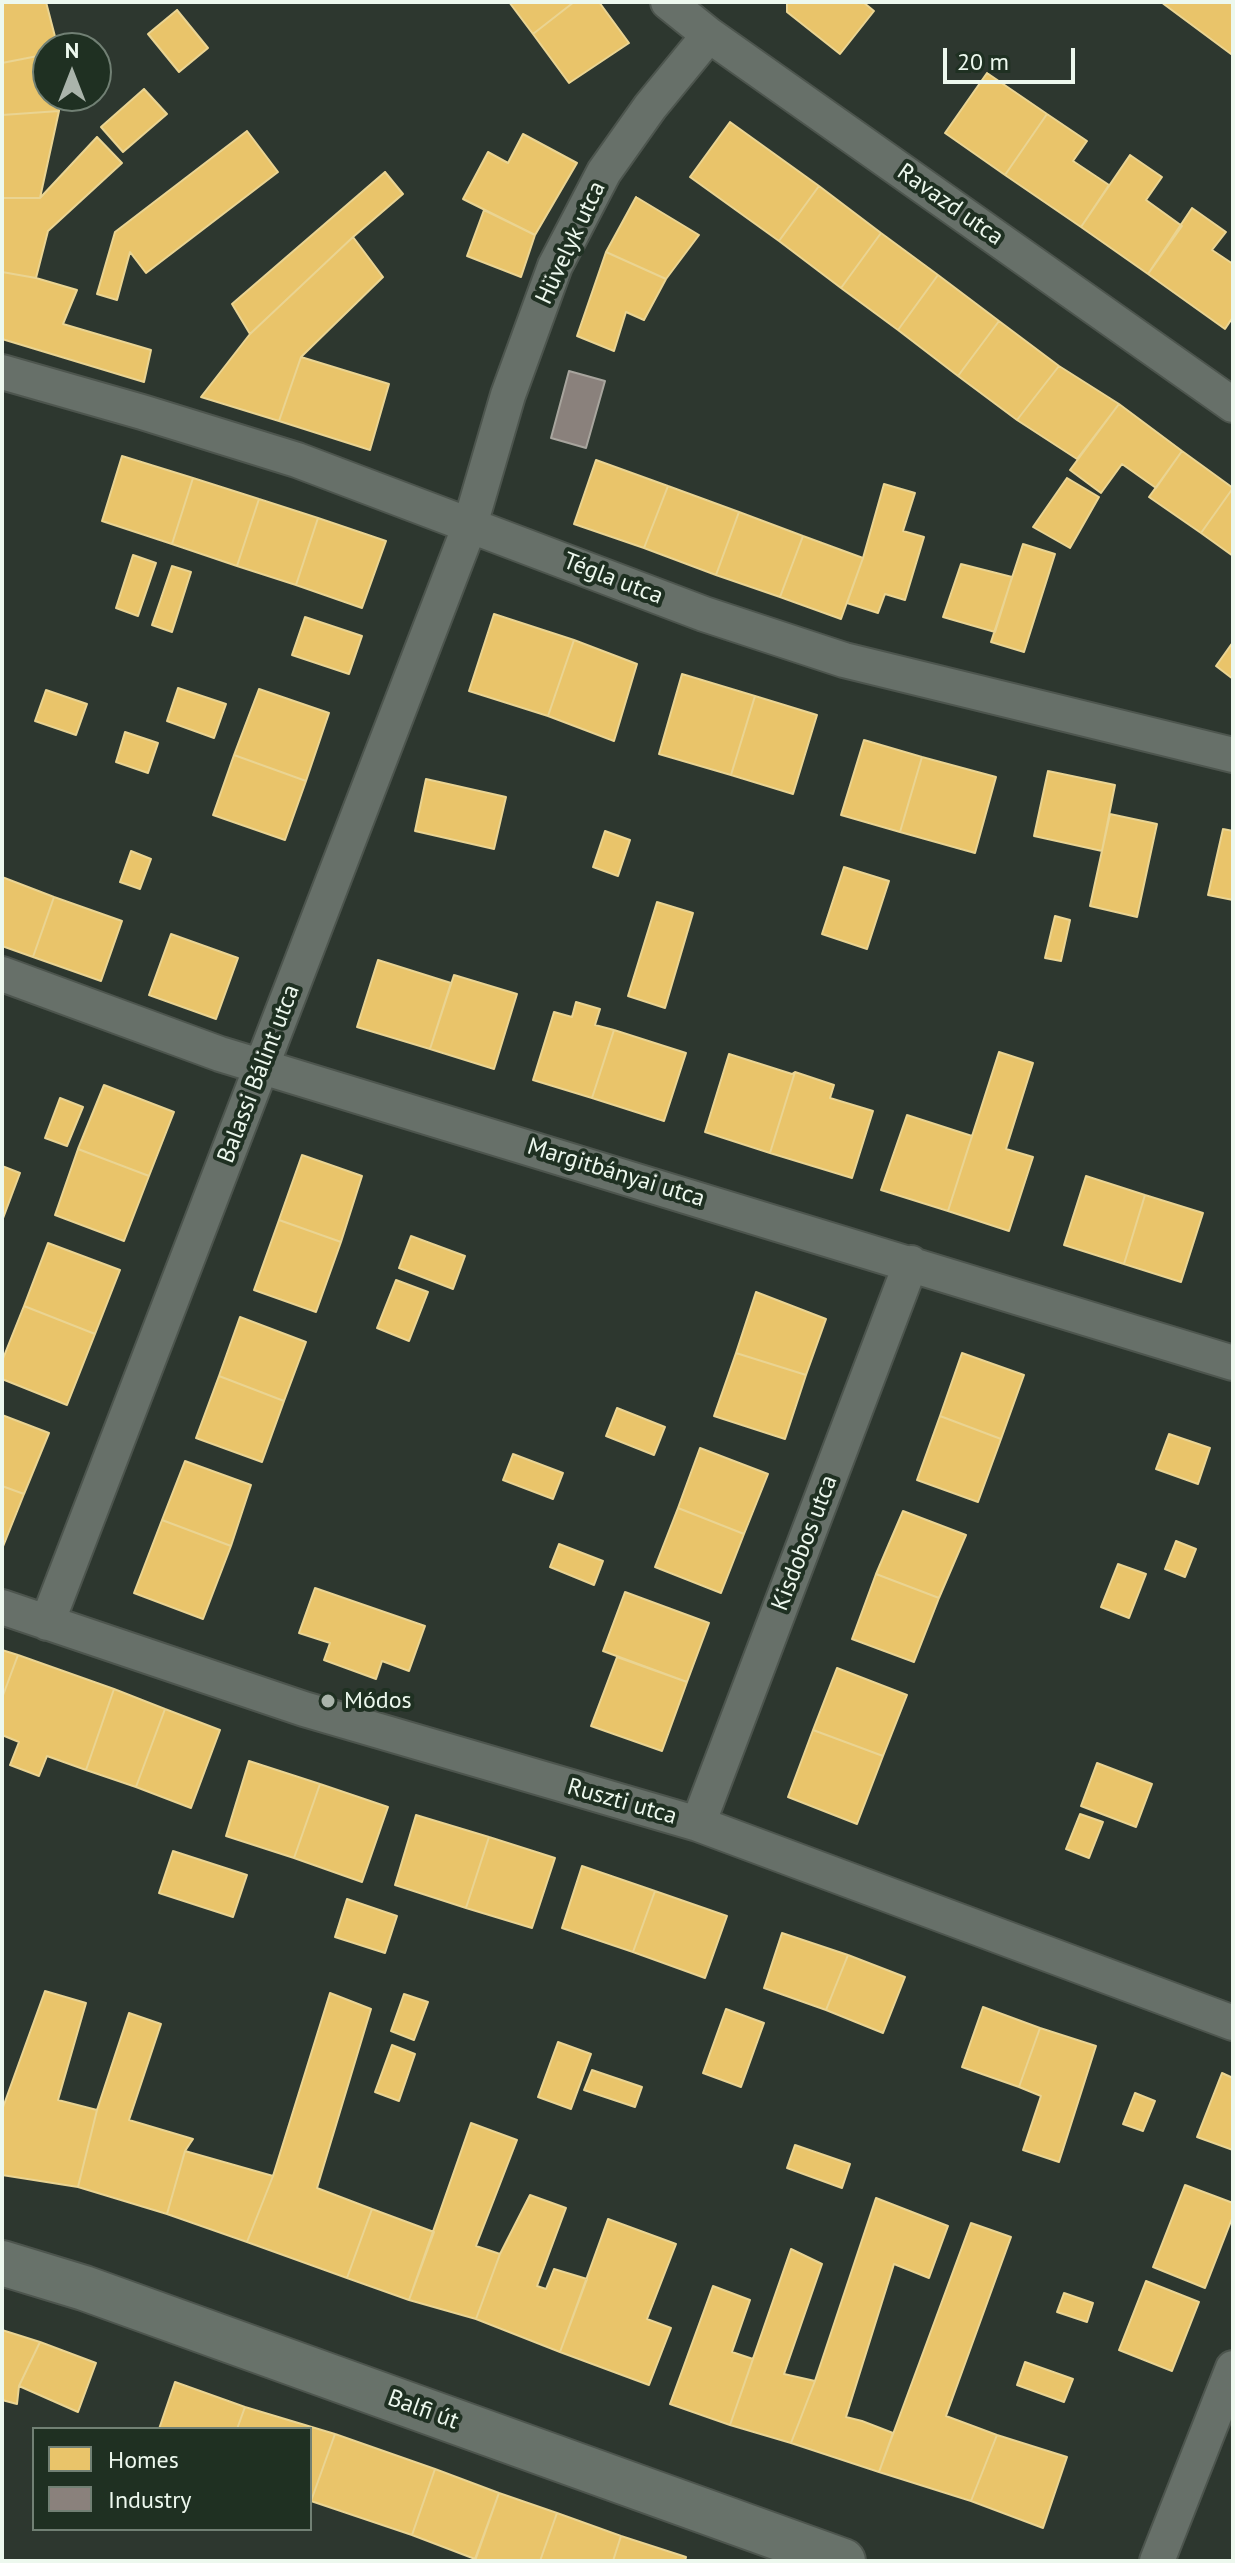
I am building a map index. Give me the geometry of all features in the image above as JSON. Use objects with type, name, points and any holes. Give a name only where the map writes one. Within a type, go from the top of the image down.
[{"type":"street","name":"Ravazd utca","points":[[672,3],[709,35],[1233,405]]},
{"type":"street","name":"Hüvelyk utca","points":[[470,525],[508,395],[555,266],[604,172],[650,107],[709,35]]},
{"type":"street","name":"Tégla utca","points":[[2,372],[297,460],[704,614],[844,660],[1233,755]]},
{"type":"street","name":"Balassi Bálint utca","points":[[47,1623],[470,525]]},
{"type":"street","name":"Margitbányai utca","points":[[2,974],[262,1067],[1233,1363]]},
{"type":"street","name":"Kisdobos utca","points":[[698,1824],[911,1263]]},
{"type":"street","name":"Ruszti utca","points":[[2,1607],[304,1709],[698,1824],[1233,2023]]},
{"type":"street","name":"Balfi út","points":[[2,2263],[84,2288],[843,2561]]},
{"type":"street","points":[[1157,2561],[1233,2368]]},
{"type":"building: Homes","points":[[2,2],[46,2],[54,32],[32,32],[32,57],[2,63]]},
{"type":"building: Homes","points":[[509,2],[574,2],[533,34]]},
{"type":"building: Homes","points":[[574,2],[599,2],[629,43],[569,83],[533,34]]},
{"type":"building: Homes","points":[[787,2],[863,2],[874,11],[840,54],[787,12]]},
{"type":"building: Homes","points":[[1161,2],[1233,2],[1233,52],[1231,54]]},
{"type":"building: Homes","points":[[177,10],[208,48],[179,72],[148,34]]},
{"type":"building: Homes","points":[[32,57],[32,112],[45,112],[2,115],[2,63]]},
{"type":"building: Homes","points":[[987,73],[1047,114],[1005,175],[945,133]]},
{"type":"building: Homes","points":[[144,89],[167,114],[123,152],[101,127]]},
{"type":"building: Homes","points":[[59,112],[40,198],[2,198],[2,115]]},
{"type":"building: Homes","points":[[1047,114],[1087,141],[1073,161],[1109,185],[1081,227],[1005,175]]},
{"type":"building: Homes","points":[[730,122],[819,186],[779,241],[690,177]]},
{"type":"building: Homes","points":[[247,131],[278,172],[146,273],[130,252],[117,300],[97,294],[115,232]]},
{"type":"building: Homes","points":[[523,134],[577,163],[535,235],[463,199],[488,152],[508,163]]},
{"type":"building: Homes","points":[[97,137],[122,163],[48,231],[36,278],[2,272],[2,198],[40,198]]},
{"type":"building: Homes","points":[[1130,155],[1162,177],[1146,200],[1182,226],[1148,274],[1081,227]]},
{"type":"building: Homes","points":[[385,172],[403,194],[250,334],[232,304]]},
{"type":"building: Homes","points":[[819,186],[881,233],[841,288],[779,241]]},
{"type":"building: Homes","points":[[636,197],[699,235],[666,279],[606,252]]},
{"type":"building: Homes","points":[[1192,208],[1226,232],[1212,250],[1233,264],[1233,317],[1225,329],[1148,274]]},
{"type":"building: Homes","points":[[484,210],[535,235],[521,277],[467,256]]},
{"type":"building: Homes","points":[[881,233],[938,275],[898,330],[841,288]]},
{"type":"building: Homes","points":[[353,237],[383,277],[301,357],[279,421],[201,397],[250,334]]},
{"type":"building: Homes","points":[[606,252],[666,279],[644,320],[626,312],[614,351],[577,336]]},
{"type":"building: Homes","points":[[2,272],[77,290],[63,324],[151,350],[144,382],[2,339]]},
{"type":"building: Homes","points":[[938,275],[999,321],[958,376],[898,330]]},
{"type":"building: Homes","points":[[999,321],[1059,366],[1017,420],[958,376]]},
{"type":"building: Homes","points":[[301,357],[389,384],[370,450],[279,421]]},
{"type":"building: Homes","points":[[1059,366],[1119,404],[1077,459],[1017,420]]},
{"type":"building: Homes","points":[[1119,404],[1182,451],[1156,488],[1122,464],[1101,493],[1070,470]]},
{"type":"building: Homes","points":[[1182,451],[1233,488],[1201,533],[1149,497]]},
{"type":"building: Homes","points":[[122,456],[193,478],[172,544],[102,521]]},
{"type":"building: Homes","points":[[596,460],[668,486],[644,548],[574,524]]},
{"type":"building: Homes","points":[[193,478],[259,499],[237,566],[172,544]]},
{"type":"building: Homes","points":[[1067,478],[1099,497],[1070,548],[1033,527]]},
{"type":"building: Homes","points":[[884,484],[915,493],[903,531],[924,537],[905,600],[885,594],[878,613],[847,603]]},
{"type":"building: Homes","points":[[668,486],[739,512],[716,575],[644,548]]},
{"type":"building: Homes","points":[[1233,488],[1233,556],[1201,533]]},
{"type":"building: Homes","points":[[259,499],[318,518],[296,585],[237,566]]},
{"type":"building: Homes","points":[[739,512],[803,536],[780,597],[716,575]]},
{"type":"building: Homes","points":[[318,518],[386,541],[362,608],[296,585]]},
{"type":"building: Homes","points":[[803,536],[863,558],[841,619],[780,597]]},
{"type":"building: Homes","points":[[1023,544],[1055,554],[1024,652],[991,642]]},
{"type":"building: Homes","points":[[133,555],[156,563],[138,616],[116,608]]},
{"type":"building: Homes","points":[[961,564],[1012,577],[995,632],[943,617]]},
{"type":"building: Homes","points":[[172,566],[191,572],[172,632],[152,625]]},
{"type":"building: Homes","points":[[494,614],[574,640],[548,716],[469,691]]},
{"type":"building: Homes","points":[[305,617],[362,636],[349,674],[292,655]]},
{"type":"building: Homes","points":[[574,640],[637,664],[614,741],[548,716]]},
{"type":"building: Homes","points":[[1233,642],[1233,679],[1216,666]]},
{"type":"building: Homes","points":[[682,674],[755,696],[731,775],[659,754]]},
{"type":"building: Homes","points":[[178,688],[226,704],[214,738],[167,721]]},
{"type":"building: Homes","points":[[259,689],[329,713],[306,781],[234,755]]},
{"type":"building: Homes","points":[[46,690],[87,704],[76,735],[35,721]]},
{"type":"building: Homes","points":[[755,696],[817,715],[793,794],[731,775]]},
{"type":"building: Homes","points":[[125,732],[158,743],[148,773],[116,762]]},
{"type":"building: Homes","points":[[864,740],[922,757],[900,832],[841,815]]},
{"type":"building: Homes","points":[[234,755],[306,781],[285,840],[213,815]]},
{"type":"building: Homes","points":[[922,757],[996,777],[975,853],[900,832]]},
{"type":"building: Homes","points":[[1048,771],[1115,785],[1102,851],[1034,836]]},
{"type":"building: Homes","points":[[426,779],[506,797],[494,849],[415,831]]},
{"type":"building: Homes","points":[[1110,814],[1157,824],[1137,917],[1090,906]]},
{"type":"building: Homes","points":[[1223,829],[1233,831],[1233,900],[1208,895]]},
{"type":"building: Homes","points":[[605,831],[630,840],[618,876],[593,867]]},
{"type":"building: Homes","points":[[131,851],[151,859],[140,889],[120,882]]},
{"type":"building: Homes","points":[[844,867],[889,881],[867,949],[822,934]]},
{"type":"building: Homes","points":[[2,877],[54,897],[33,957],[2,946]]},
{"type":"building: Homes","points":[[54,897],[122,921],[101,981],[33,957]]},
{"type":"building: Homes","points":[[657,902],[693,913],[665,1008],[628,996]]},
{"type":"building: Homes","points":[[1055,916],[1070,920],[1061,961],[1045,958]]},
{"type":"building: Homes","points":[[171,934],[238,958],[216,1019],[149,995]]},
{"type":"building: Homes","points":[[378,960],[451,983],[430,1049],[357,1027]]},
{"type":"building: Homes","points":[[454,975],[517,994],[494,1069],[430,1049]]},
{"type":"building: Homes","points":[[576,1002],[600,1009],[595,1025],[614,1030],[592,1098],[533,1080],[554,1012],[572,1017]]},
{"type":"building: Homes","points":[[614,1030],[686,1053],[664,1121],[592,1098]]},
{"type":"building: Homes","points":[[999,1052],[1033,1063],[1006,1149],[1033,1157],[1009,1231],[948,1211]]},
{"type":"building: Homes","points":[[729,1054],[792,1074],[795,1072],[770,1153],[705,1132]]},
{"type":"building: Homes","points":[[795,1072],[834,1085],[830,1098],[873,1111],[852,1178],[770,1153]]},
{"type":"building: Homes","points":[[104,1085],[174,1112],[149,1176],[78,1149]]},
{"type":"building: Homes","points":[[60,1098],[83,1107],[67,1146],[45,1138]]},
{"type":"building: Homes","points":[[907,1115],[972,1136],[948,1211],[881,1190]]},
{"type":"building: Homes","points":[[78,1149],[149,1176],[124,1241],[55,1215]]},
{"type":"building: Homes","points":[[302,1155],[362,1176],[341,1242],[279,1220]]},
{"type":"building: Homes","points":[[2,1166],[20,1173],[2,1221]]},
{"type":"building: Homes","points":[[1086,1176],[1145,1195],[1124,1264],[1064,1245]]},
{"type":"building: Homes","points":[[1145,1195],[1203,1213],[1181,1282],[1124,1264]]},
{"type":"building: Homes","points":[[279,1220],[341,1242],[316,1312],[254,1290]]},
{"type":"building: Homes","points":[[411,1236],[465,1256],[453,1289],[399,1268]]},
{"type":"building: Homes","points":[[48,1243],[120,1270],[95,1334],[24,1306]]},
{"type":"building: Homes","points":[[396,1280],[428,1292],[409,1341],[377,1328]]},
{"type":"building: Homes","points":[[756,1292],[826,1319],[806,1375],[736,1353]]},
{"type":"building: Homes","points":[[24,1306],[95,1334],[67,1405],[2,1379],[2,1361]]},
{"type":"building: Homes","points":[[240,1317],[306,1342],[284,1401],[219,1376]]},
{"type":"building: Homes","points":[[736,1353],[806,1375],[785,1439],[714,1416]]},
{"type":"building: Homes","points":[[962,1353],[1024,1375],[1001,1439],[940,1416]]},
{"type":"building: Homes","points":[[219,1376],[284,1401],[262,1462],[196,1438]]},
{"type":"building: Homes","points":[[617,1408],[665,1427],[654,1455],[606,1436]]},
{"type":"building: Homes","points":[[2,1415],[49,1433],[24,1494],[2,1486]]},
{"type":"building: Homes","points":[[940,1416],[1001,1439],[978,1502],[917,1480]]},
{"type":"building: Homes","points":[[1169,1434],[1210,1448],[1198,1484],[1156,1469]]},
{"type":"building: Homes","points":[[700,1448],[768,1474],[744,1534],[678,1508]]},
{"type":"building: Homes","points":[[513,1454],[563,1473],[553,1499],[503,1480]]},
{"type":"building: Homes","points":[[185,1461],[251,1485],[231,1546],[162,1520]]},
{"type":"building: Homes","points":[[2,1486],[24,1494],[2,1549]]},
{"type":"building: Homes","points":[[678,1508],[744,1534],[721,1593],[655,1567]]},
{"type":"building: Homes","points":[[903,1511],[966,1535],[939,1598],[876,1574]]},
{"type":"building: Homes","points":[[162,1520],[231,1546],[203,1619],[134,1593]]},
{"type":"building: Homes","points":[[1176,1541],[1196,1549],[1185,1577],[1165,1569]]},
{"type":"building: Homes","points":[[559,1544],[603,1561],[594,1585],[550,1567]]},
{"type":"building: Homes","points":[[1118,1564],[1146,1574],[1129,1618],[1101,1607]]},
{"type":"building: Homes","points":[[876,1574],[939,1598],[914,1662],[852,1639]]},
{"type":"building: Homes","points":[[315,1588],[425,1626],[409,1671],[382,1661],[376,1679],[324,1660],[330,1643],[299,1633]]},
{"type":"building: Homes","points":[[625,1592],[709,1623],[687,1682],[603,1651]]},
{"type":"building: Homes","points":[[2,1650],[18,1655],[2,1698]]},
{"type":"building: Homes","points":[[18,1655],[114,1689],[86,1770],[47,1756],[39,1776],[10,1765],[19,1742],[2,1735],[2,1698]]},
{"type":"building: Homes","points":[[617,1657],[687,1682],[662,1751],[591,1726]]},
{"type":"building: Homes","points":[[837,1668],[907,1695],[883,1756],[813,1730]]},
{"type":"building: Homes","points":[[114,1689],[165,1709],[136,1787],[86,1770]]},
{"type":"building: Homes","points":[[165,1709],[220,1730],[191,1808],[136,1787]]},
{"type":"building: Homes","points":[[813,1730],[883,1756],[857,1824],[788,1797]]},
{"type":"building: Homes","points":[[249,1761],[320,1784],[294,1858],[226,1836]]},
{"type":"building: Homes","points":[[1097,1763],[1152,1784],[1136,1827],[1081,1806]]},
{"type":"building: Homes","points":[[320,1784],[388,1807],[362,1882],[294,1858]]},
{"type":"building: Homes","points":[[1080,1814],[1103,1822],[1089,1858],[1066,1849]]},
{"type":"building: Homes","points":[[416,1815],[489,1837],[466,1908],[395,1885]]},
{"type":"building: Homes","points":[[489,1837],[555,1858],[532,1928],[466,1908]]},
{"type":"building: Homes","points":[[173,1851],[247,1875],[233,1917],[159,1893]]},
{"type":"building: Homes","points":[[582,1866],[655,1891],[633,1952],[562,1928]]},
{"type":"building: Homes","points":[[655,1891],[727,1916],[705,1978],[633,1952]]},
{"type":"building: Homes","points":[[347,1899],[397,1916],[385,1953],[335,1937]]},
{"type":"building: Homes","points":[[782,1933],[848,1955],[826,2010],[764,1988]]},
{"type":"building: Homes","points":[[848,1955],[905,1977],[883,2033],[826,2010]]},
{"type":"building: Homes","points":[[45,1991],[86,2003],[58,2100],[97,2110],[78,2187],[2,2175],[2,2110]]},
{"type":"building: Homes","points":[[330,1993],[371,2009],[317,2188],[372,2209],[347,2278],[247,2242],[273,2176]]},
{"type":"building: Homes","points":[[404,1994],[428,2002],[414,2040],[391,2031]]},
{"type":"building: Homes","points":[[983,2007],[1040,2028],[1019,2087],[962,2067]]},
{"type":"building: Homes","points":[[726,2009],[764,2023],[741,2087],[703,2073]]},
{"type":"building: Homes","points":[[129,2013],[161,2024],[129,2120],[193,2139],[185,2151],[167,2214],[78,2187],[97,2110]]},
{"type":"building: Homes","points":[[1040,2028],[1096,2046],[1059,2162],[1023,2150],[1041,2096],[1019,2087]]},
{"type":"building: Homes","points":[[558,2042],[591,2054],[571,2109],[538,2097]]},
{"type":"building: Homes","points":[[392,2045],[415,2054],[399,2101],[375,2092]]},
{"type":"building: Homes","points":[[592,2070],[642,2087],[635,2107],[584,2090]]},
{"type":"building: Homes","points":[[1222,2073],[1233,2078],[1233,2150],[1197,2137]]},
{"type":"building: Homes","points":[[1135,2093],[1155,2101],[1143,2131],[1123,2124]]},
{"type":"building: Homes","points":[[471,2123],[517,2140],[476,2246],[500,2254],[476,2319],[409,2300]]},
{"type":"building: Homes","points":[[795,2145],[850,2164],[842,2188],[787,2168]]},
{"type":"building: Homes","points":[[185,2151],[273,2176],[247,2242],[167,2214]]},
{"type":"building: Homes","points":[[1185,2185],[1233,2203],[1233,2216],[1205,2288],[1153,2267]]},
{"type":"building: Homes","points":[[530,2195],[566,2208],[537,2286],[546,2289],[554,2269],[587,2279],[560,2352],[476,2319],[500,2254]]},
{"type":"building: Homes","points":[[876,2198],[948,2226],[929,2278],[894,2264],[846,2417],[893,2433],[879,2472],[791,2443]]},
{"type":"building: Homes","points":[[372,2209],[434,2232],[409,2300],[347,2278]]},
{"type":"building: Homes","points":[[608,2219],[676,2244],[647,2319],[671,2328],[649,2385],[560,2352]]},
{"type":"building: Homes","points":[[971,2223],[1011,2237],[946,2416],[997,2435],[971,2501],[879,2472]]},
{"type":"building: Homes","points":[[791,2249],[822,2264],[784,2374],[815,2381],[791,2443],[730,2425]]},
{"type":"building: Homes","points":[[1146,2281],[1199,2302],[1172,2371],[1119,2350]]},
{"type":"building: Homes","points":[[713,2286],[750,2300],[732,2352],[753,2359],[730,2425],[670,2404]]},
{"type":"building: Homes","points":[[1064,2293],[1093,2303],[1087,2322],[1057,2312]]},
{"type":"building: Homes","points":[[2,2330],[40,2342],[19,2386],[17,2404],[2,2400]]},
{"type":"building: Homes","points":[[40,2342],[96,2363],[78,2412],[19,2386]]},
{"type":"building: Homes","points":[[1025,2362],[1073,2379],[1064,2402],[1017,2385]]},
{"type":"building: Homes","points":[[175,2382],[245,2407],[238,2427],[160,2427]]},
{"type":"building: Homes","points":[[245,2407],[312,2427],[238,2427]]},
{"type":"building: Homes","points":[[312,2427],[335,2434],[312,2498]]},
{"type":"building: Homes","points":[[335,2434],[435,2469],[412,2535],[312,2501]]},
{"type":"building: Homes","points":[[997,2435],[1067,2457],[1043,2528],[971,2501]]},
{"type":"building: Homes","points":[[435,2469],[499,2493],[475,2559],[412,2535]]},
{"type":"building: Homes","points":[[499,2493],[557,2513],[540,2561],[475,2561]]},
{"type":"building: Homes","points":[[557,2513],[621,2536],[613,2561],[540,2561]]},
{"type":"building: Homes","points":[[621,2536],[686,2557],[685,2561],[613,2561]]},
{"type":"building: Industry","points":[[569,371],[605,381],[586,448],[551,438]]},
{"type":"place","name":"Módos","points":[[328,1701]]}]
